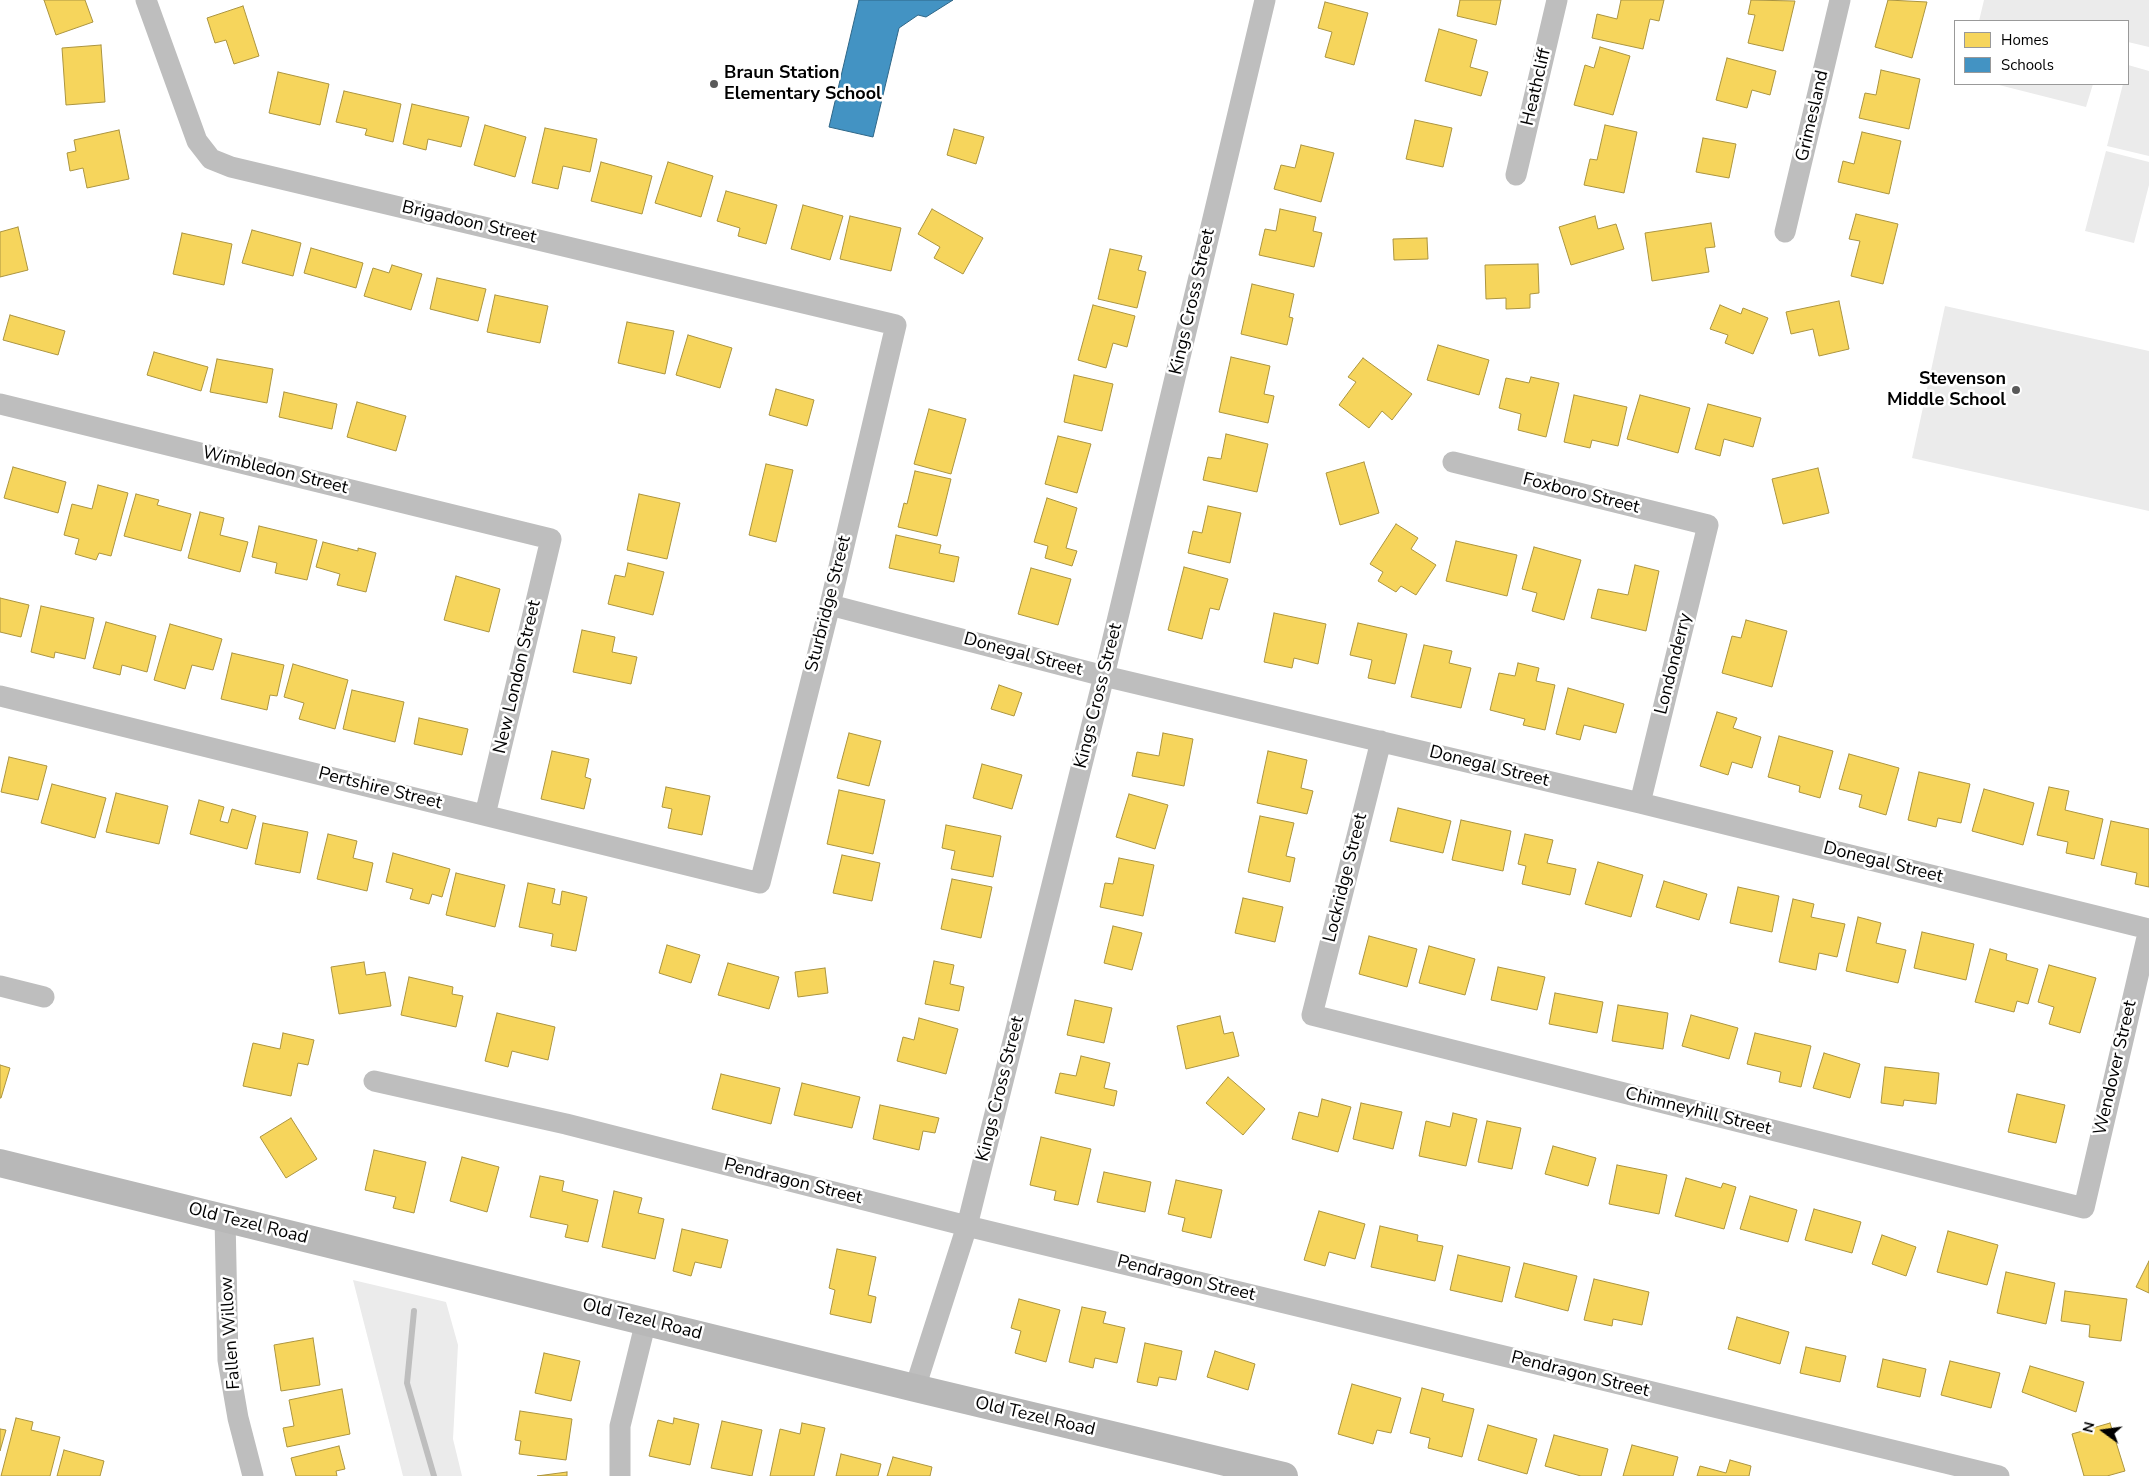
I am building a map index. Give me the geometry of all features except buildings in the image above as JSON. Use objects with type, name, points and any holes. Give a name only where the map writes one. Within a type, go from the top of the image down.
[{"type":"street","name":"Brigadoon Street","points":[[146,0],[197,142],[211,159],[231,167],[896,325]]},
{"type":"street","name":"Kings Cross Street","points":[[915,1388],[967,1226],[1104,676],[1265,0]]},
{"type":"street","name":"Heathcliff","points":[[1516,175],[1557,0]]},
{"type":"street","name":"Grimesland","points":[[1785,232],[1840,0]]},
{"type":"street","name":"Sturbridge Street","points":[[760,883],[830,605],[896,325]]},
{"type":"street","name":"Wimbledon Street","points":[[0,404],[551,539]]},
{"type":"street","name":"Foxboro Street","points":[[1453,462],[1708,525]]},
{"type":"street","name":"Londonderry","points":[[1640,803],[1708,525]]},
{"type":"street","name":"New London Street","points":[[485,815],[551,539]]},
{"type":"street","name":"Donegal Street","points":[[830,605],[1104,676],[1640,803],[2149,929]]},
{"type":"street","name":"Pertshire Street","points":[[0,696],[760,883]]},
{"type":"street","name":"Lockridge Street","points":[[1312,1015],[1380,741]]},
{"type":"street","name":"Wendover Street","points":[[2084,1208],[2149,929]]},
{"type":"street","points":[[0,986],[44,997]]},
{"type":"street","name":"Chimneyhill Street","points":[[1312,1015],[2084,1208]]},
{"type":"street","name":"Pendragon Street","points":[[374,1081],[566,1124],[967,1226],[1999,1476]]},
{"type":"street","name":"Old Tezel Road","points":[[0,1163],[915,1388],[1284,1476]]},
{"type":"street","name":"Fallen Willow","points":[[225,1218],[228,1360],[238,1418],[253,1476]]},
{"type":"street","points":[[620,1476],[620,1426],[646,1321]]},
{"type":"shaded area","points":[[1984,0],[2149,0],[2149,47],[2129,42],[2129,20],[1979,20]]},
{"type":"shaded area","points":[[2129,65],[2149,71],[2149,156],[2107,146],[2123,85],[2129,85]]},
{"type":"shaded area","points":[[1999,85],[2093,85],[2086,107]]},
{"type":"shaded area","points":[[2106,151],[2149,162],[2149,185],[2134,243],[2085,231]]},
{"type":"shaded area","points":[[1945,306],[2149,351],[2149,511],[1912,458]]},
{"type":"shaded area","points":[[353,1280],[446,1302],[458,1345],[453,1439],[462,1476],[403,1476]]},
{"type":"waterway","points":[[414,1311],[407,1383],[434,1476]]},
{"type":"place","name":"Braun Station Elementary School","points":[[714,84]]},
{"type":"place","name":"Stevenson Middle School","points":[[2016,390]]}]
